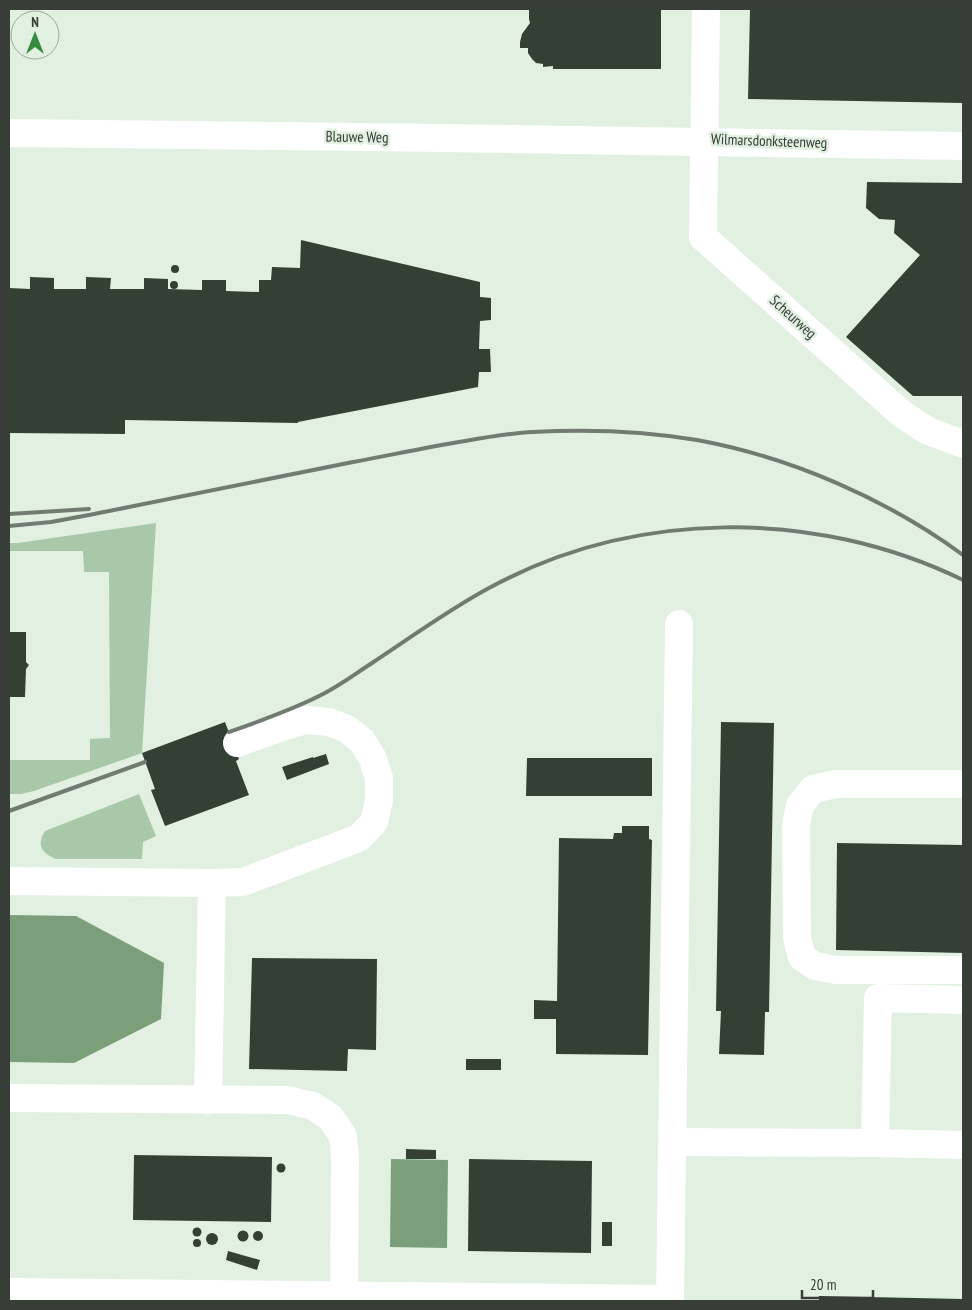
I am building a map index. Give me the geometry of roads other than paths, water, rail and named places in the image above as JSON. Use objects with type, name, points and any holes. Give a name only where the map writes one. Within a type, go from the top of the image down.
[{"type":"street","name":"Wilmarsdonksteenweg","points":[[706,9],[705,142],[963,146]]},
{"type":"street","name":"Blauwe Weg","points":[[9,133],[705,142]]},
{"type":"street","name":"Scheurweg","points":[[705,142],[703,237],[902,414],[928,431],[963,444]]},
{"type":"street","points":[[9,1292],[670,1300],[679,624]]},
{"type":"street","points":[[9,881],[243,882],[359,838],[374,822],[379,800],[379,778],[372,757],[362,741],[347,729],[329,722],[306,720],[237,743]]},
{"type":"street","points":[[963,784],[836,784],[813,789],[800,804],[796,825],[797,938],[802,957],[815,966],[836,970],[963,970]]},
{"type":"street","points":[[208,1100],[212,883]]},
{"type":"street","points":[[875,1143],[878,998],[963,1000]]},
{"type":"street","points":[[9,1098],[288,1100],[313,1106],[331,1118],[343,1136],[345,1157],[344,1296]]},
{"type":"street","points":[[672,1142],[963,1145]]},
{"type":"railway","points":[[9,526],[51,522],[89,515],[482,438],[554,431],[595,431],[636,433],[697,440],[767,457],[802,469],[870,498],[934,535],[963,555]]},
{"type":"railway","points":[[9,514],[89,509]]},
{"type":"railway","points":[[229,732],[287,710],[328,691],[444,615],[489,588],[545,562],[603,543],[664,532],[725,527],[786,530],[847,540],[906,556],[963,580]]},
{"type":"railway","points":[[9,811],[145,762]]}]
